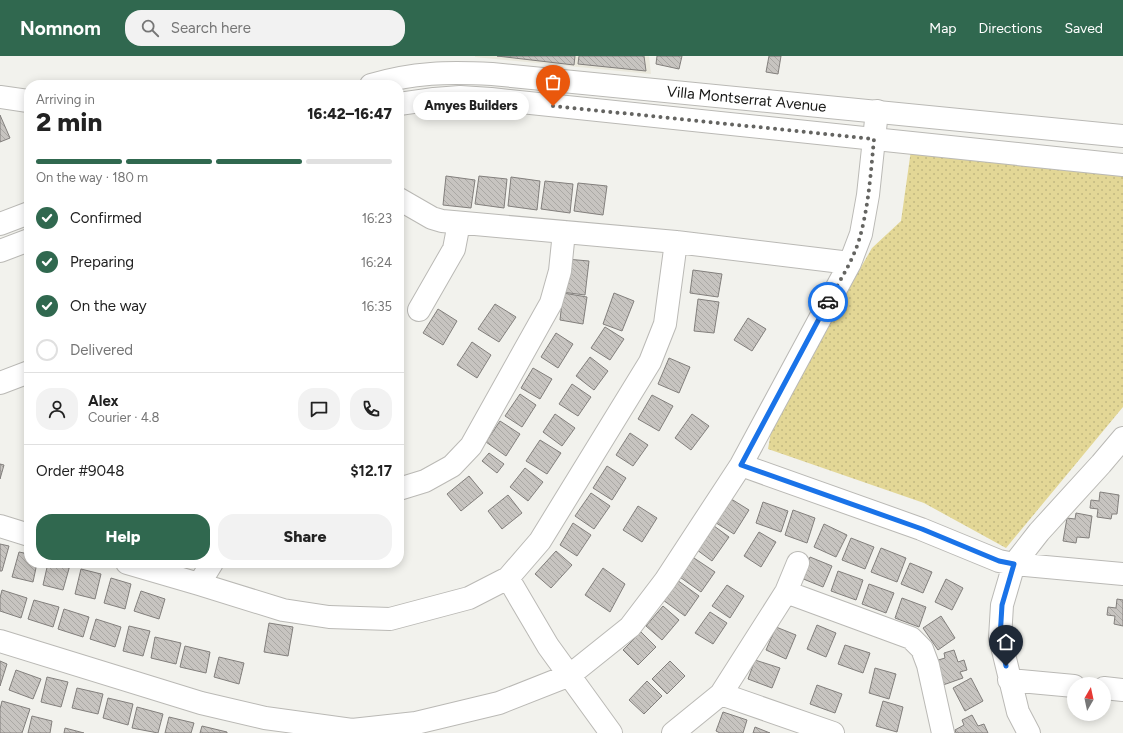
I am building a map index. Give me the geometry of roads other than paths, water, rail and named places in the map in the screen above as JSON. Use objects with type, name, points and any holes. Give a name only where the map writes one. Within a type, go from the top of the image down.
[{"type":"street","name":"Villa Montserrat Avenue","points":[[386,80],[422,74],[452,72],[485,74],[1123,136]]},
{"type":"street","points":[[0,97],[24,100]]},
{"type":"street","name":"Villa Montserrat Avenue","points":[[404,103],[460,97],[1123,165]]},
{"type":"street","points":[[0,641],[201,703],[265,718],[352,730],[416,723],[498,703],[570,675],[630,627],[665,581],[741,465],[850,263],[863,226],[868,195],[877,111]]},
{"type":"street","points":[[404,202],[432,218],[442,221],[676,242],[850,263]]},
{"type":"street","points":[[0,224],[24,215]]},
{"type":"street","points":[[419,310],[454,249],[459,223]]},
{"type":"street","points":[[404,487],[425,481],[452,466],[471,446],[551,303],[560,271],[564,232]]},
{"type":"street","points":[[0,251],[24,242]]},
{"type":"street","points":[[144,568],[283,610],[329,617],[390,619],[470,598],[508,578],[540,541],[650,362],[665,324],[676,242]]},
{"type":"street","points":[[1030,733],[1018,712],[1000,638],[1002,605],[1014,564],[1039,532],[1102,464],[1123,438]]},
{"type":"street","points":[[1102,464],[1123,466]]},
{"type":"street","points":[[741,465],[922,529],[999,561],[1014,564],[1123,574]]},
{"type":"street","points":[[0,526],[24,533]]},
{"type":"street","points":[[673,733],[722,694],[786,592],[798,563]]},
{"type":"street","points":[[199,584],[209,568]]},
{"type":"street","points":[[508,578],[548,646],[611,733]]},
{"type":"street","points":[[786,592],[911,638],[922,649],[928,665],[943,733]]},
{"type":"street","points":[[1009,680],[1067,685]]},
{"type":"street","points":[[1111,689],[1123,690]]},
{"type":"street","points":[[722,694],[833,733]]},
{"type":"place","name":"Amyes Builders","points":[[553,106]]}]
